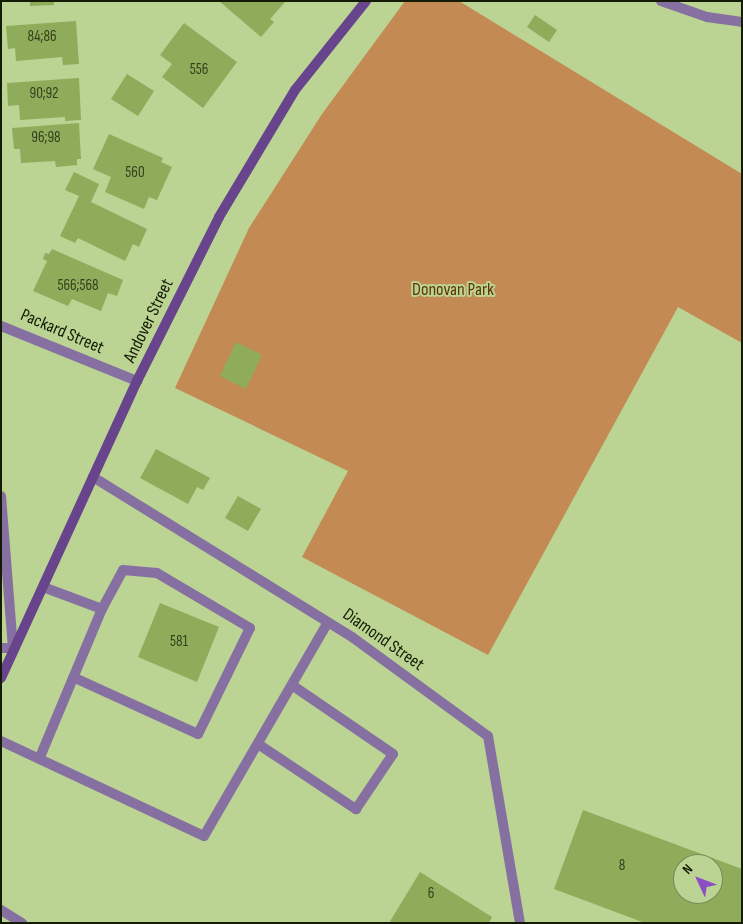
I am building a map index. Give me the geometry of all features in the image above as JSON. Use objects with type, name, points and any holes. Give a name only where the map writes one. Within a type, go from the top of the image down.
[{"type":"main road","name":"Andover Street","points":[[1,678],[13,648],[44,587],[137,381],[234,191],[295,90],[366,1]]},
{"type":"street","points":[[661,1],[707,17],[742,22]]},
{"type":"street","name":"Packard Street","points":[[1,326],[137,381]]},
{"type":"street","name":"Diamond Street","points":[[93,477],[328,622],[488,736],[520,923]]},
{"type":"street","points":[[1,496],[13,648],[1,648]]},
{"type":"street","points":[[40,757],[73,677],[102,609],[123,570],[156,573],[250,628],[198,734],[73,677]]},
{"type":"street","points":[[44,587],[102,609]]},
{"type":"street","points":[[1,741],[40,757],[204,836],[328,622]]},
{"type":"street","points":[[258,744],[356,809],[393,754],[292,685]]},
{"type":"street","points":[[1,910],[22,923]]},
{"type":"green space","name":"Donovan Park","points":[[405,1],[459,1],[742,174],[742,343],[678,307],[488,655],[302,557],[348,471],[175,388],[249,228],[322,114]]},
{"type":"building","points":[[30,1],[54,1],[54,5],[30,6]]},
{"type":"building","points":[[219,1],[286,1],[270,19],[274,22],[261,37]]},
{"type":"building","points":[[535,15],[557,30],[549,42],[527,27]]},
{"type":"building","points":[[76,21],[79,64],[63,65],[62,57],[16,61],[15,48],[8,49],[6,26]]},
{"type":"building","points":[[184,23],[237,62],[203,108],[162,77],[172,64],[160,55]]},
{"type":"building","points":[[127,74],[154,91],[138,116],[111,99]]},
{"type":"building","points":[[79,78],[81,120],[65,121],[65,117],[20,120],[19,105],[8,106],[7,83]]},
{"type":"building","points":[[79,123],[81,159],[77,159],[77,165],[56,167],[55,161],[21,163],[20,149],[14,149],[12,128]]},
{"type":"building","points":[[109,134],[163,158],[161,162],[172,167],[157,200],[149,197],[144,209],[105,192],[111,177],[93,169]]},
{"type":"building","points":[[74,172],[99,184],[91,202],[147,229],[139,247],[133,244],[125,261],[78,238],[75,243],[60,236],[79,196],[65,190]]},
{"type":"building","points":[[52,249],[123,280],[117,296],[108,293],[101,311],[72,299],[68,306],[33,291],[47,261],[43,259],[45,253],[49,254]]},
{"type":"building","points":[[236,342],[262,355],[246,389],[220,376]]},
{"type":"building","points":[[156,449],[210,478],[203,490],[197,487],[188,504],[140,478]]},
{"type":"building","points":[[238,496],[261,509],[248,531],[225,518]]},
{"type":"building","points":[[160,603],[219,627],[197,682],[138,657]]},
{"type":"building","points":[[583,810],[702,854],[673,854],[673,904],[723,904],[723,862],[742,869],[742,923],[645,923],[554,889]]},
{"type":"building","points":[[420,872],[492,917],[489,923],[389,923]]}]
